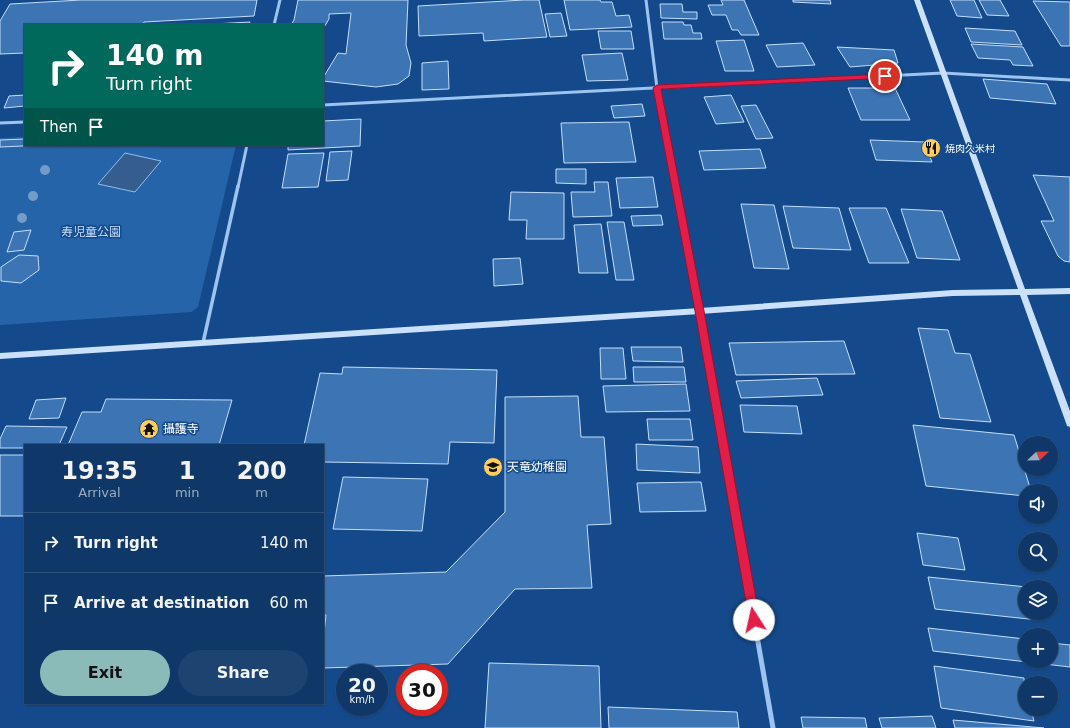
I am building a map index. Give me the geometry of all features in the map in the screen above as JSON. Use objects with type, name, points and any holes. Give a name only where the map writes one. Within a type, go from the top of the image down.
[{"type":"street","points":[[274,24],[280,0]]},
{"type":"street","points":[[646,0],[657,88],[700,311],[773,728]]},
{"type":"street","points":[[917,0],[1070,423]]},
{"type":"street","points":[[324,105],[943,73],[1070,80]]},
{"type":"street","points":[[0,123],[24,122]]},
{"type":"street","points":[[203,343],[247,146]]},
{"type":"street","points":[[0,356],[700,311],[953,293],[1070,291]]},
{"type":"green space","name":"寿児童公園","points":[[24,137],[24,146],[236,146],[198,307],[191,312],[0,325],[0,138]]},
{"type":"shaded area","points":[[125,153],[161,161],[135,192],[98,184]]},
{"type":"building","points":[[81,0],[257,0],[254,16],[144,22],[143,24],[24,24],[24,53],[0,54],[0,21],[10,4]]},
{"type":"building","points":[[298,0],[408,0],[406,45],[411,63],[409,76],[398,84],[376,87],[324,81],[324,76],[338,53],[346,54],[351,13],[329,14],[329,19],[324,27],[324,24],[292,24],[294,20]]},
{"type":"building","points":[[539,0],[547,37],[484,41],[483,33],[419,36],[418,6]]},
{"type":"building","points":[[564,0],[600,0],[601,2],[612,2],[616,16],[629,15],[632,27],[570,30]]},
{"type":"building","points":[[721,0],[744,0],[759,35],[741,35],[738,30],[732,30],[726,15],[712,15],[708,5],[723,5]]},
{"type":"building","points":[[793,0],[830,0],[831,4],[793,2]]},
{"type":"building","points":[[950,0],[974,0],[982,18],[957,16]]},
{"type":"building","points":[[979,0],[1000,0],[1009,16],[987,15]]},
{"type":"building","points":[[1033,1],[1070,2],[1070,46],[1061,46]]},
{"type":"building","points":[[660,4],[682,4],[683,12],[697,12],[697,19],[661,18]]},
{"type":"building","points":[[561,13],[567,36],[550,37],[545,14]]},
{"type":"building","points":[[250,22],[249,24],[213,24]]},
{"type":"building","points":[[662,22],[683,22],[684,25],[691,25],[693,33],[701,33],[702,39],[664,39]]},
{"type":"building","points":[[965,28],[1015,31],[1022,45],[971,42]]},
{"type":"building","points":[[598,31],[631,31],[634,49],[601,49]]},
{"type":"building","points":[[744,40],[754,71],[725,71],[716,41]]},
{"type":"building","points":[[803,43],[815,65],[777,67],[766,45]]},
{"type":"building","points":[[971,44],[1023,47],[1033,66],[1013,65],[1010,60],[978,58]]},
{"type":"building","points":[[837,47],[894,50],[898,63],[850,67]]},
{"type":"building","points":[[622,53],[628,80],[587,81],[582,55]]},
{"type":"building","points":[[448,61],[449,89],[422,90],[422,63]]},
{"type":"building","points":[[983,79],[1047,84],[1056,104],[990,98]]},
{"type":"building","points":[[848,88],[895,88],[910,120],[861,120]]},
{"type":"building","points":[[24,95],[24,106],[4,108],[9,96]]},
{"type":"building","points":[[731,95],[744,122],[716,124],[704,97]]},
{"type":"building","points":[[642,104],[645,116],[614,118],[611,106]]},
{"type":"building","points":[[756,105],[773,138],[756,139],[741,106]]},
{"type":"building","points":[[361,119],[360,146],[288,150],[288,146],[324,146],[324,121]]},
{"type":"building","points":[[629,122],[636,162],[564,163],[561,123]]},
{"type":"building","points":[[24,139],[24,142],[23,146],[0,147],[0,140]]},
{"type":"building","points":[[870,140],[924,142],[932,162],[876,160]]},
{"type":"building","points":[[760,149],[766,168],[704,170],[699,151]]},
{"type":"building","points":[[352,151],[348,180],[326,181],[330,152]]},
{"type":"building","points":[[324,153],[318,187],[282,188],[288,154]]},
{"type":"building","points":[[556,169],[586,169],[586,184],[556,183]]},
{"type":"building","points":[[1033,175],[1070,177],[1070,262],[1064,261],[1058,256],[1041,221],[1054,221]]},
{"type":"building","points":[[653,177],[658,207],[620,208],[616,178]]},
{"type":"building","points":[[594,182],[608,182],[612,216],[573,217],[571,192],[595,192]]},
{"type":"building","points":[[511,192],[564,193],[564,239],[526,239],[527,220],[509,220]]},
{"type":"building","points":[[741,204],[774,205],[789,269],[754,268]]},
{"type":"building","points":[[783,206],[839,208],[851,250],[793,248]]},
{"type":"building","points":[[849,208],[886,208],[909,263],[869,263]]},
{"type":"building","points":[[901,209],[942,211],[960,260],[917,258]]},
{"type":"building","points":[[661,215],[663,225],[633,226],[631,216]]},
{"type":"building","points":[[607,222],[624,222],[634,280],[616,280]]},
{"type":"building","points":[[601,224],[608,273],[579,273],[574,225]]},
{"type":"building","points":[[31,230],[24,250],[7,252],[14,232]]},
{"type":"building","points":[[19,255],[38,256],[39,270],[21,283],[1,281],[1,267]]},
{"type":"building","points":[[520,258],[523,284],[494,286],[493,259]]},
{"type":"building","points":[[918,328],[948,330],[955,353],[970,354],[991,422],[940,418]]},
{"type":"building","points":[[844,341],[855,374],[736,375],[729,343]]},
{"type":"building","points":[[631,347],[681,347],[683,362],[633,361]]},
{"type":"building","points":[[600,348],[623,348],[626,379],[601,379]]},
{"type":"building","points":[[343,367],[497,370],[494,443],[450,442],[448,464],[324,462],[324,444],[304,444],[320,373],[342,374]]},
{"type":"building","points":[[633,367],[684,367],[686,382],[634,382]]},
{"type":"building","points":[[817,378],[823,395],[741,398],[736,381]]},
{"type":"building","points":[[686,384],[690,411],[606,412],[603,386]]},
{"type":"building","points":[[578,396],[581,437],[604,437],[611,524],[587,525],[592,588],[515,589],[448,664],[396,664],[396,666],[388,666],[388,664],[336,664],[336,668],[324,668],[324,633],[326,615],[324,615],[324,576],[446,572],[505,512],[505,397]]},
{"type":"building","points":[[66,398],[59,418],[29,419],[36,400]]},
{"type":"building","name":"攝護寺","points":[[106,399],[232,400],[219,444],[68,444],[82,412],[101,412]]},
{"type":"building","points":[[740,405],[797,406],[802,434],[744,432]]},
{"type":"building","points":[[647,419],[690,419],[693,440],[649,440]]},
{"type":"building","points":[[913,425],[1014,435],[1018,448],[1018,476],[1026,476],[1029,484],[1018,484],[1018,495],[926,486]]},
{"type":"building","points":[[6,426],[67,427],[59,444],[24,444],[24,448],[0,448],[0,439]]},
{"type":"building","points":[[636,444],[698,447],[700,473],[637,470]]},
{"type":"building","points":[[0,455],[24,455],[24,516],[0,516]]},
{"type":"building","points":[[343,477],[428,479],[422,531],[333,529]]},
{"type":"building","points":[[701,482],[706,511],[640,512],[637,483]]},
{"type":"building","points":[[917,533],[958,538],[965,570],[923,565]]},
{"type":"building","points":[[928,577],[1018,586],[1018,618],[935,609]]},
{"type":"building","points":[[928,628],[1018,638],[1018,661],[933,651]]},
{"type":"building","points":[[1058,644],[1070,645],[1070,667],[1058,666]]},
{"type":"building","points":[[489,663],[599,666],[601,728],[485,728]]},
{"type":"building","points":[[934,666],[1018,677],[1018,716],[1033,716],[1034,721],[941,708]]},
{"type":"building","points":[[608,707],[737,712],[739,728],[609,728]]},
{"type":"building","points":[[932,716],[936,728],[882,728],[879,718]]},
{"type":"building","points":[[801,717],[865,718],[867,728],[803,728]]},
{"type":"building","points":[[953,720],[1044,728],[955,728]]},
{"type":"place","name":"焼肉久米村","points":[[931,148]]},
{"type":"place","name":"攝護寺","points":[[149,429]]},
{"type":"place","name":"天竜幼稚園","points":[[493,467]]},
{"type":"route","points":[[754,620],[700,311],[657,88],[885,76]]}]
